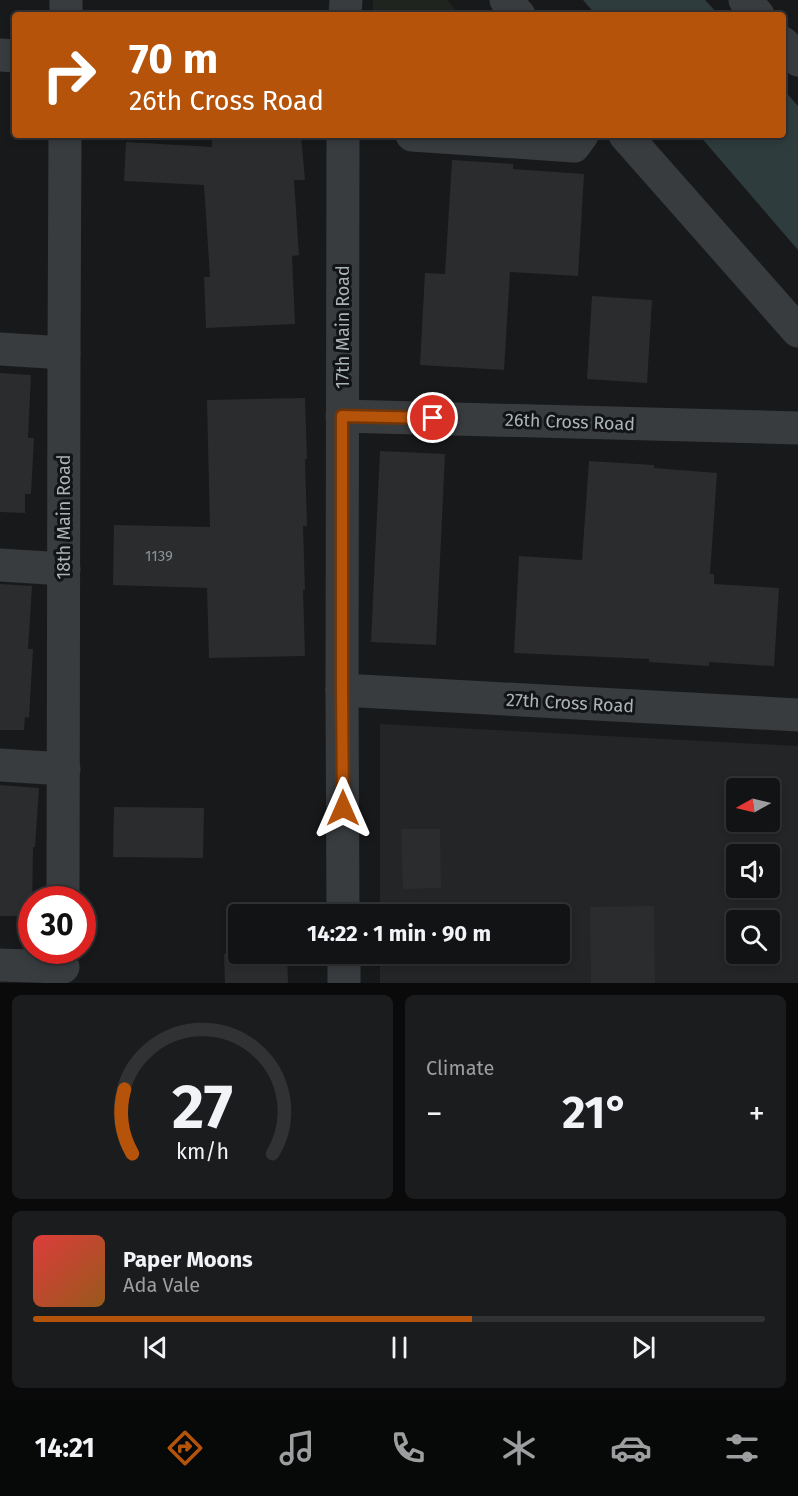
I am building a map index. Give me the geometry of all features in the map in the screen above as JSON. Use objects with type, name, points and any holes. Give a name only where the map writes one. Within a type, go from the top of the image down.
[{"type":"street","points":[[506,0],[516,12]]},
{"type":"street","points":[[745,0],[755,12]]},
{"type":"street","points":[[786,46],[798,60]]},
{"type":"street","name":"18th Main Road","points":[[63,886],[65,138]]},
{"type":"street","name":"17th Main Road","points":[[344,138],[342,416],[344,904]]},
{"type":"street","points":[[456,138],[574,146],[580,138]]},
{"type":"street","points":[[628,138],[798,331]]},
{"type":"street","points":[[0,349],[64,353]]},
{"type":"street","name":"26th Cross Road","points":[[342,416],[798,428]]},
{"type":"street","points":[[0,565],[64,569]]},
{"type":"street","name":"27th Cross Road","points":[[342,690],[798,715]]},
{"type":"street","points":[[0,765],[64,769]]},
{"type":"street","points":[[344,964],[344,983]]},
{"type":"street","points":[[0,965],[63,967]]},
{"type":"shaded area","points":[[373,0],[447,0],[457,12],[373,12]]},
{"type":"shaded area","points":[[583,0],[705,0],[716,12],[593,12]]},
{"type":"shaded area","points":[[786,92],[798,106],[798,250],[702,138],[786,138]]},
{"type":"shaded area","points":[[380,724],[798,746],[798,983],[380,983],[380,964],[570,964],[570,904],[380,904]]},
{"type":"building","points":[[212,138],[301,138],[305,180],[294,180],[299,255],[292,256],[295,324],[206,328],[204,277],[210,277],[204,185],[124,181],[126,142],[212,147]]},
{"type":"building","points":[[452,160],[513,164],[513,169],[584,174],[578,276],[510,272],[504,370],[420,365],[425,273],[445,274]]},
{"type":"building","points":[[592,296],[652,300],[647,383],[587,379]]},
{"type":"building","points":[[0,373],[31,375],[28,438],[34,438],[31,494],[25,494],[25,513],[0,512]]},
{"type":"building","points":[[305,398],[307,526],[303,526],[305,590],[303,590],[305,656],[209,658],[207,588],[113,585],[114,525],[210,527],[207,400]]},
{"type":"building","points":[[380,451],[445,454],[436,645],[371,642]]},
{"type":"building","points":[[589,461],[654,465],[654,468],[717,473],[710,574],[714,574],[714,584],[779,588],[774,666],[709,662],[709,666],[649,662],[649,659],[514,653],[519,556],[582,560]]},
{"type":"building","points":[[0,584],[32,586],[28,649],[33,649],[29,718],[25,717],[24,730],[0,730]]},
{"type":"building","points":[[0,785],[39,788],[35,847],[33,847],[32,886],[18,886],[18,916],[0,916]]},
{"type":"building","points":[[114,807],[204,808],[203,858],[113,857]]},
{"type":"building","points":[[401,829],[440,829],[441,888],[403,889]]},
{"type":"building","points":[[654,906],[655,983],[591,983],[590,907]]},
{"type":"building","points":[[224,954],[228,954],[228,964],[287,964],[288,983],[225,983]]},
{"type":"route","points":[[343,808],[342,416],[433,418]]}]
